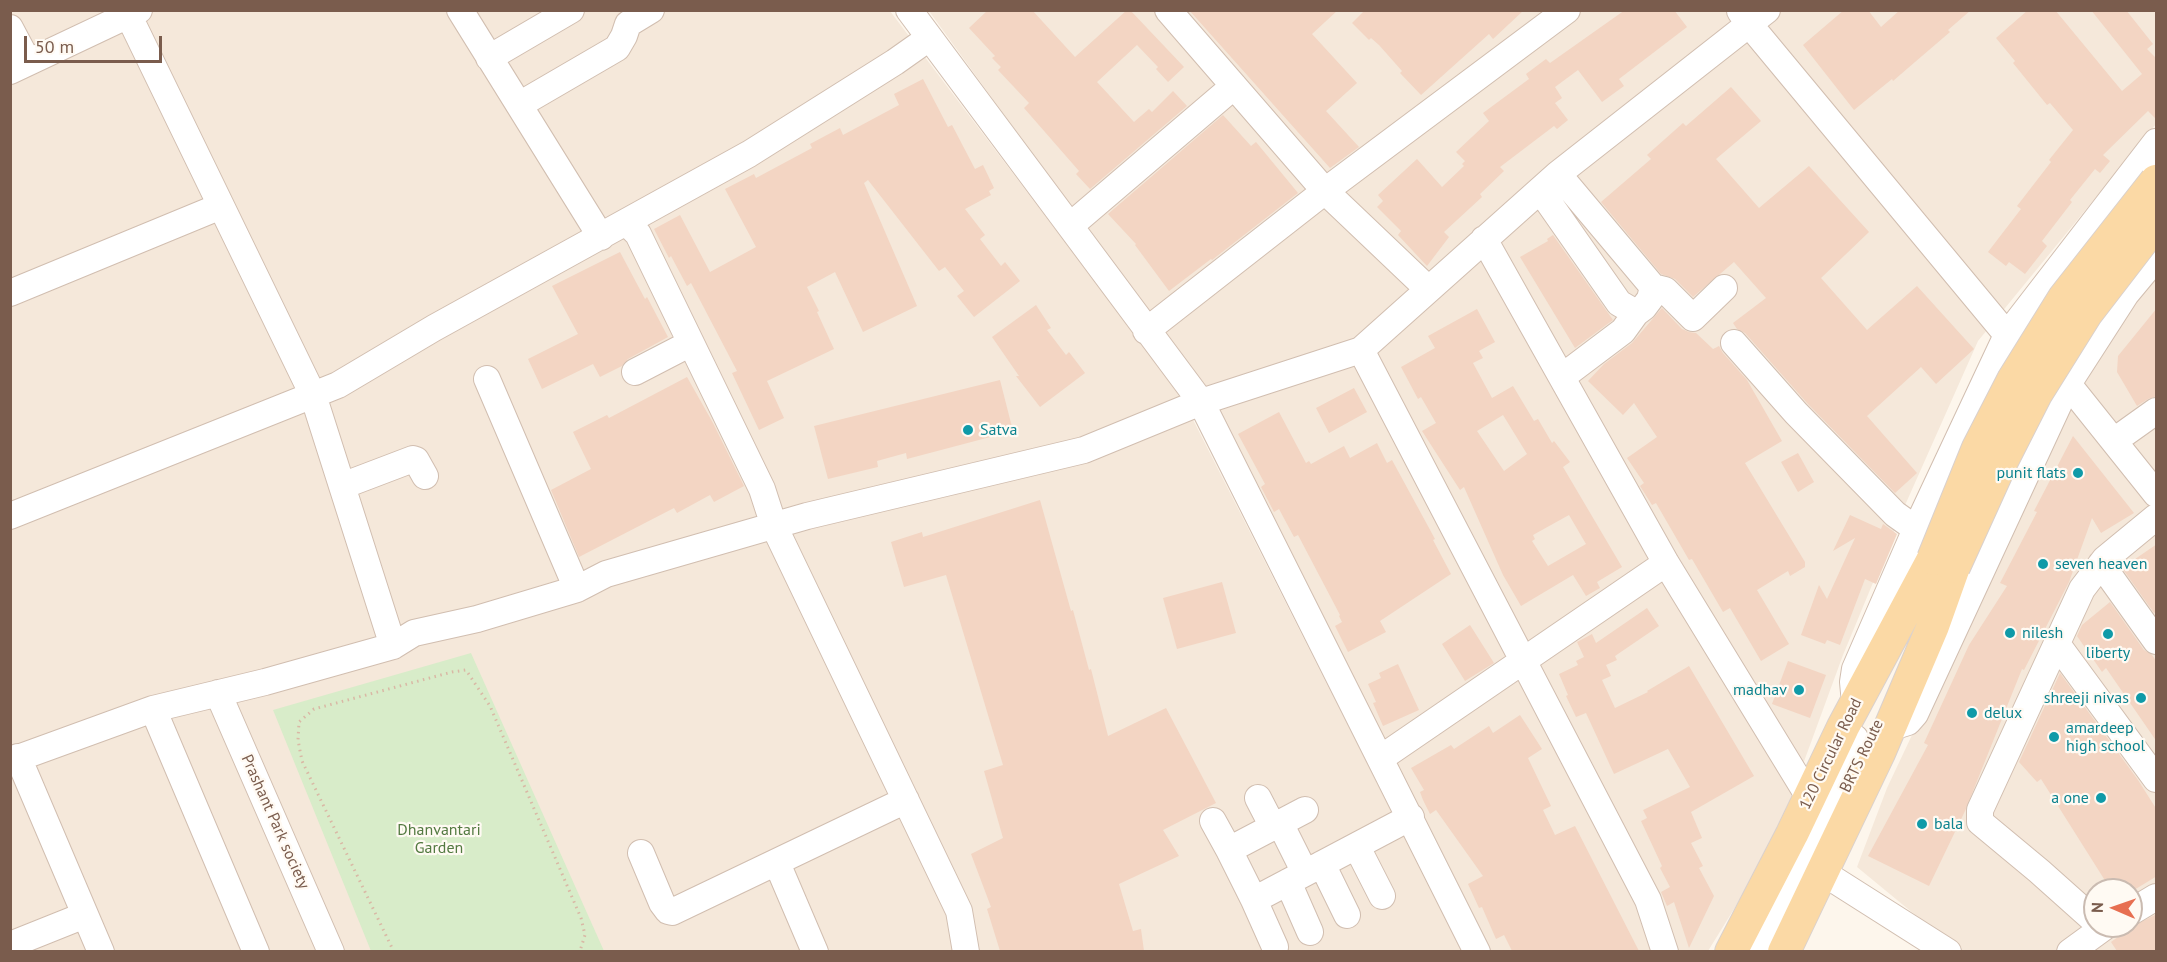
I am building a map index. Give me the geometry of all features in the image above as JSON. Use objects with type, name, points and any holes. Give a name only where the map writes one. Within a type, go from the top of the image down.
[{"type":"main road","points":[[1768,949],[1822,872],[1889,728],[1933,626],[1944,563],[1978,448],[2013,380],[2064,298],[2157,181]]},
{"type":"main road","points":[[1944,563],[2036,394],[2086,314],[2157,223]]},
{"type":"main road","name":"120 Circular Road","points":[[1731,951],[1856,703],[1944,563]]},
{"type":"street","points":[[460,10],[602,237]]},
{"type":"street","points":[[489,58],[571,10]]},
{"type":"street","points":[[519,105],[617,48],[628,24],[651,10]]},
{"type":"street","points":[[909,10],[1201,402],[1477,951]]},
{"type":"street","points":[[1168,10],[1325,191],[1428,289]]},
{"type":"street","points":[[1146,331],[1325,191],[1567,10]]},
{"type":"street","points":[[10,28],[19,67],[131,12],[313,395],[393,646]]},
{"type":"street","points":[[101,951],[14,759],[153,709],[393,646],[414,633],[477,618],[577,589],[606,574],[807,516],[1084,450],[1201,402],[1361,350],[1549,182],[1752,15],[2007,335],[2013,342],[2060,374],[2157,494]]},
{"type":"street","points":[[10,516],[338,385],[434,328],[749,154],[929,38]]},
{"type":"street","points":[[1070,226],[1234,86]]},
{"type":"street","points":[[1856,703],[1854,669],[1916,529],[2007,335],[2157,142]]},
{"type":"street","points":[[1549,182],[1595,219],[1653,287],[1665,290],[1693,318],[1724,288]]},
{"type":"street","points":[[1549,182],[1572,236],[1619,303],[1636,313]]},
{"type":"street","points":[[10,293],[222,206]]},
{"type":"street","points":[[1572,236],[1595,219]]},
{"type":"street","points":[[627,223],[638,234],[762,489],[774,526],[959,910],[966,951]]},
{"type":"street","points":[[1484,239],[1666,563],[1809,797]]},
{"type":"street","points":[[1889,728],[1908,722],[1915,714],[2068,384],[2126,294],[2157,258]]},
{"type":"street","points":[[1562,377],[1623,331],[1636,313],[1644,307],[1653,287]]},
{"type":"street","points":[[635,372],[691,343]]},
{"type":"street","points":[[1734,343],[1796,413],[1887,506],[1916,529]]},
{"type":"street","points":[[1361,350],[1648,900],[1665,951]]},
{"type":"street","points":[[487,379],[577,589]]},
{"type":"street","points":[[2114,441],[2157,411]]},
{"type":"street","points":[[342,486],[413,459],[416,460],[425,476]]},
{"type":"street","points":[[2083,909],[1980,822],[1980,810],[2082,588],[2101,564],[2157,517]]},
{"type":"street","points":[[1381,758],[1666,563]]},
{"type":"street","name":"BRTS Route","points":[[1768,949],[1944,563]]},
{"type":"street","points":[[2101,564],[2157,641]]},
{"type":"street","points":[[2057,644],[2157,779]]},
{"type":"street","name":"Prashant Park society","points":[[218,693],[332,951]]},
{"type":"street","points":[[153,709],[256,951]]},
{"type":"street","points":[[1258,798],[1305,873],[1347,915]]},
{"type":"street","points":[[641,853],[662,903],[668,911],[672,912],[906,800]]},
{"type":"street","points":[[1229,850],[1305,810]]},
{"type":"street","points":[[1254,900],[1410,817]]},
{"type":"street","points":[[1214,821],[1275,947]]},
{"type":"street","points":[[1357,847],[1382,896]]},
{"type":"street","points":[[777,863],[815,951]]},
{"type":"street","points":[[1822,872],[1948,951]]},
{"type":"street","points":[[1305,873],[1311,932]]},
{"type":"street","points":[[2143,905],[2157,897]]},
{"type":"street","points":[[10,945],[86,915]]},
{"type":"street","points":[[2070,951],[2086,938]]},
{"type":"path","points":[[394,951],[302,761],[298,740],[299,722],[314,709],[466,670],[490,706],[581,918],[585,935],[580,951],[578,951]]},
{"type":"shaded area","points":[[10,11],[890,11],[1180,394],[1462,951],[11,951]]},
{"type":"shaded area","points":[[929,11],[2156,11],[2156,124],[1978,341],[1906,503],[1843,655],[1773,846],[1708,951],[1488,951],[1312,597],[1060,192]]},
{"type":"shaded area","points":[[2156,277],[2156,951],[1959,951],[1857,867],[1887,788],[2088,362]]},
{"type":"green space","name":"Dhanvantari Garden","points":[[471,653],[604,951],[371,951],[273,710]]},
{"type":"building","points":[[988,10],[1032,10],[1075,57],[1127,10],[1130,10],[1184,67],[1168,82],[1156,69],[1158,67],[1137,45],[1097,82],[1134,122],[1149,109],[1152,112],[1173,91],[1187,106],[1090,189],[1076,174],[1079,171],[1024,108],[1029,103],[998,70],[1001,67],[992,58],[995,56],[969,28]]},
{"type":"building","points":[[1189,10],[1338,10],[1312,34],[1357,83],[1326,111],[1359,147],[1330,168]]},
{"type":"building","points":[[1365,10],[1524,10],[1493,39],[1489,34],[1421,95],[1400,73],[1402,71],[1379,45],[1371,38],[1369,40],[1352,23]]},
{"type":"building","points":[[1625,10],[1674,10],[1687,27],[1619,79],[1624,86],[1602,102],[1578,70],[1555,87],[1562,98],[1555,103],[1568,120],[1557,129],[1554,126],[1500,167],[1504,171],[1480,194],[1482,197],[1444,232],[1449,237],[1427,266],[1398,235],[1401,231],[1377,207],[1383,201],[1378,195],[1417,159],[1442,187],[1464,166],[1462,164],[1465,161],[1456,152],[1489,121],[1483,113],[1529,79],[1526,74],[1546,59],[1550,63]]},
{"type":"building","points":[[1844,10],[1868,10],[1881,27],[1900,10],[1971,10],[1948,30],[1950,32],[1893,81],[1892,79],[1854,110],[1803,45]]},
{"type":"building","points":[[2028,10],[2055,10],[2122,91],[2142,74],[2091,10],[2126,10],[2153,44],[2147,49],[2157,59],[2157,120],[2148,111],[2103,155],[2110,161],[2100,173],[2095,169],[2070,200],[2072,202],[2042,241],[2047,246],[2025,274],[2009,262],[2006,266],[1988,252],[2021,209],[2017,206],[2051,162],[2049,160],[2073,130],[2050,103],[2047,105],[1996,38]]},
{"type":"building","points":[[923,79],[948,127],[952,125],[975,169],[983,165],[994,188],[989,191],[991,195],[965,209],[985,235],[980,239],[1001,266],[1005,262],[1020,281],[974,317],[957,296],[964,291],[945,267],[939,271],[868,180],[864,183],[917,306],[863,332],[835,272],[807,287],[834,349],[767,381],[784,418],[759,430],[732,373],[737,371],[691,283],[687,286],[654,229],[680,215],[710,272],[756,247],[725,189],[754,174],[756,178],[812,148],[810,144],[840,128],[843,135],[899,105],[894,94]]},
{"type":"building","points":[[1731,87],[1761,121],[1716,159],[1759,208],[1809,166],[1869,232],[1821,278],[1867,330],[1917,286],[1974,349],[1936,384],[1921,367],[1867,416],[1917,473],[1895,493],[1807,403],[1745,333],[1737,329],[1733,323],[1766,298],[1734,262],[1693,297],[1675,279],[1661,274],[1601,202],[1651,159],[1647,155],[1683,123],[1686,126]]},
{"type":"building","points":[[1223,115],[1251,146],[1256,142],[1298,193],[1169,291],[1136,244],[1108,214]]},
{"type":"building","points":[[1553,235],[1613,320],[1575,348],[1520,257],[1548,241],[1547,239]]},
{"type":"building","points":[[620,252],[668,337],[600,377],[593,364],[542,389],[528,359],[578,334],[552,286]]},
{"type":"building","points":[[1036,305],[1051,328],[1047,330],[1066,355],[1069,352],[1085,373],[1040,407],[1016,376],[1019,376],[992,337]]},
{"type":"building","points":[[1662,308],[1682,329],[1696,333],[1713,349],[1719,346],[1747,380],[1782,441],[1745,463],[1805,562],[1805,567],[1790,576],[1788,571],[1757,590],[1789,644],[1761,661],[1730,608],[1723,612],[1656,503],[1652,505],[1640,486],[1644,483],[1627,458],[1657,437],[1634,403],[1623,415],[1588,381],[1604,364],[1632,343]]},
{"type":"building","points":[[2157,308],[2157,396],[2137,406],[2117,372],[2118,356]]},
{"type":"building","points":[[1477,309],[1495,342],[1479,351],[1483,358],[1473,363],[1492,398],[1513,386],[1534,421],[1538,419],[1552,443],[1554,441],[1570,462],[1563,467],[1622,567],[1597,582],[1600,588],[1586,596],[1573,575],[1521,606],[1503,575],[1464,487],[1460,490],[1422,431],[1436,423],[1421,397],[1418,399],[1401,367],[1435,348],[1428,336]],"holes":[[[1503,415],[1527,454],[1504,471],[1477,431]],[[1569,515],[1586,544],[1548,566],[1532,541],[1535,539],[1533,535]]]},
{"type":"building","points":[[687,377],[744,486],[714,502],[710,495],[677,513],[674,508],[579,557],[551,490],[591,469],[573,432],[607,415],[609,418]]},
{"type":"building","name":"Satva","points":[[1000,380],[1013,431],[907,459],[906,453],[877,461],[878,467],[828,479],[814,426]]},
{"type":"building","points":[[1354,388],[1367,412],[1329,433],[1316,408]]},
{"type":"building","points":[[1279,412],[1306,463],[1309,461],[1311,464],[1344,446],[1350,458],[1377,443],[1387,463],[1392,460],[1435,539],[1433,540],[1451,574],[1380,621],[1386,632],[1348,652],[1335,626],[1342,622],[1340,615],[1298,535],[1294,537],[1279,509],[1274,512],[1261,487],[1265,484],[1238,434]]},
{"type":"building","points":[[2073,436],[2134,513],[2101,533],[2092,518],[2069,582],[2024,670],[2022,669],[1965,811],[1929,886],[1868,856],[1928,745],[1924,743],[1969,645],[2007,586],[2000,583]]},
{"type":"building","points":[[1798,453],[1814,482],[1798,492],[1781,462]]},
{"type":"building","points":[[1040,500],[1071,611],[1073,610],[1089,670],[1091,669],[1108,736],[1166,708],[1216,803],[1163,830],[1179,856],[1119,884],[1133,931],[1141,929],[1144,951],[1000,951],[987,909],[991,907],[971,854],[1003,838],[984,771],[1003,765],[946,575],[904,587],[891,542],[922,532],[923,537]]},
{"type":"building","points":[[1850,515],[1881,529],[1883,524],[1897,534],[1876,584],[1865,579],[1840,645],[1827,640],[1825,644],[1801,635],[1819,585],[1827,599],[1855,538],[1833,551]]},
{"type":"building","points":[[2157,544],[2157,611],[2154,613],[2122,568]]},
{"type":"building","points":[[1222,582],[1236,633],[1177,649],[1163,598]]},
{"type":"building","points":[[2110,602],[2144,650],[2157,662],[2157,742],[2106,668],[2102,672],[2077,636],[2082,625]]},
{"type":"building","points":[[1647,608],[1659,626],[1615,656],[1617,660],[1606,665],[1611,676],[1602,680],[1615,708],[1648,692],[1689,666],[1754,776],[1691,812],[1702,838],[1691,843],[1703,866],[1699,868],[1714,896],[1689,948],[1674,902],[1667,906],[1661,892],[1670,887],[1641,821],[1647,818],[1643,810],[1690,787],[1668,749],[1614,774],[1586,713],[1576,717],[1559,674],[1578,665],[1576,661],[1584,657],[1577,642],[1592,634],[1596,643]]},
{"type":"building","points":[[1470,625],[1494,663],[1465,681],[1442,644]]},
{"type":"building","name":"madhav","points":[[1788,661],[1826,675],[1810,718],[1772,704]]},
{"type":"building","points":[[1398,664],[1419,710],[1383,726],[1368,684],[1381,678],[1379,673]]},
{"type":"building","name":"a one","points":[[2060,673],[2138,780],[2157,810],[2157,876],[2143,885],[2143,878],[2103,878],[2041,779],[2037,782],[2019,762]]},
{"type":"building","points":[[1520,715],[1542,749],[1528,758],[1551,806],[1543,810],[1555,835],[1575,826],[1639,951],[1512,951],[1504,935],[1496,939],[1482,907],[1479,908],[1468,884],[1483,876],[1436,810],[1430,814],[1420,792],[1424,790],[1411,768],[1451,745],[1454,749],[1489,726],[1493,733]]},
{"type":"building","points":[[2157,914],[2157,951],[2117,951],[2111,942],[2116,938],[2143,938],[2143,921]]},
{"type":"place","name":"Satva","points":[[968,430]]},
{"type":"place","name":"punit flats","points":[[2078,473]]},
{"type":"place","name":"seven heaven","points":[[2043,564]]},
{"type":"place","name":"nilesh","points":[[2010,633]]},
{"type":"place","name":"liberty","points":[[2108,634]]},
{"type":"place","name":"madhav","points":[[1799,690]]},
{"type":"place","name":"shreeji nivas","points":[[2141,698]]},
{"type":"place","name":"delux","points":[[1972,713]]},
{"type":"place","name":"amardeep high school","points":[[2054,737]]},
{"type":"place","name":"a one","points":[[2101,798]]},
{"type":"place","name":"bala","points":[[1922,824]]}]
